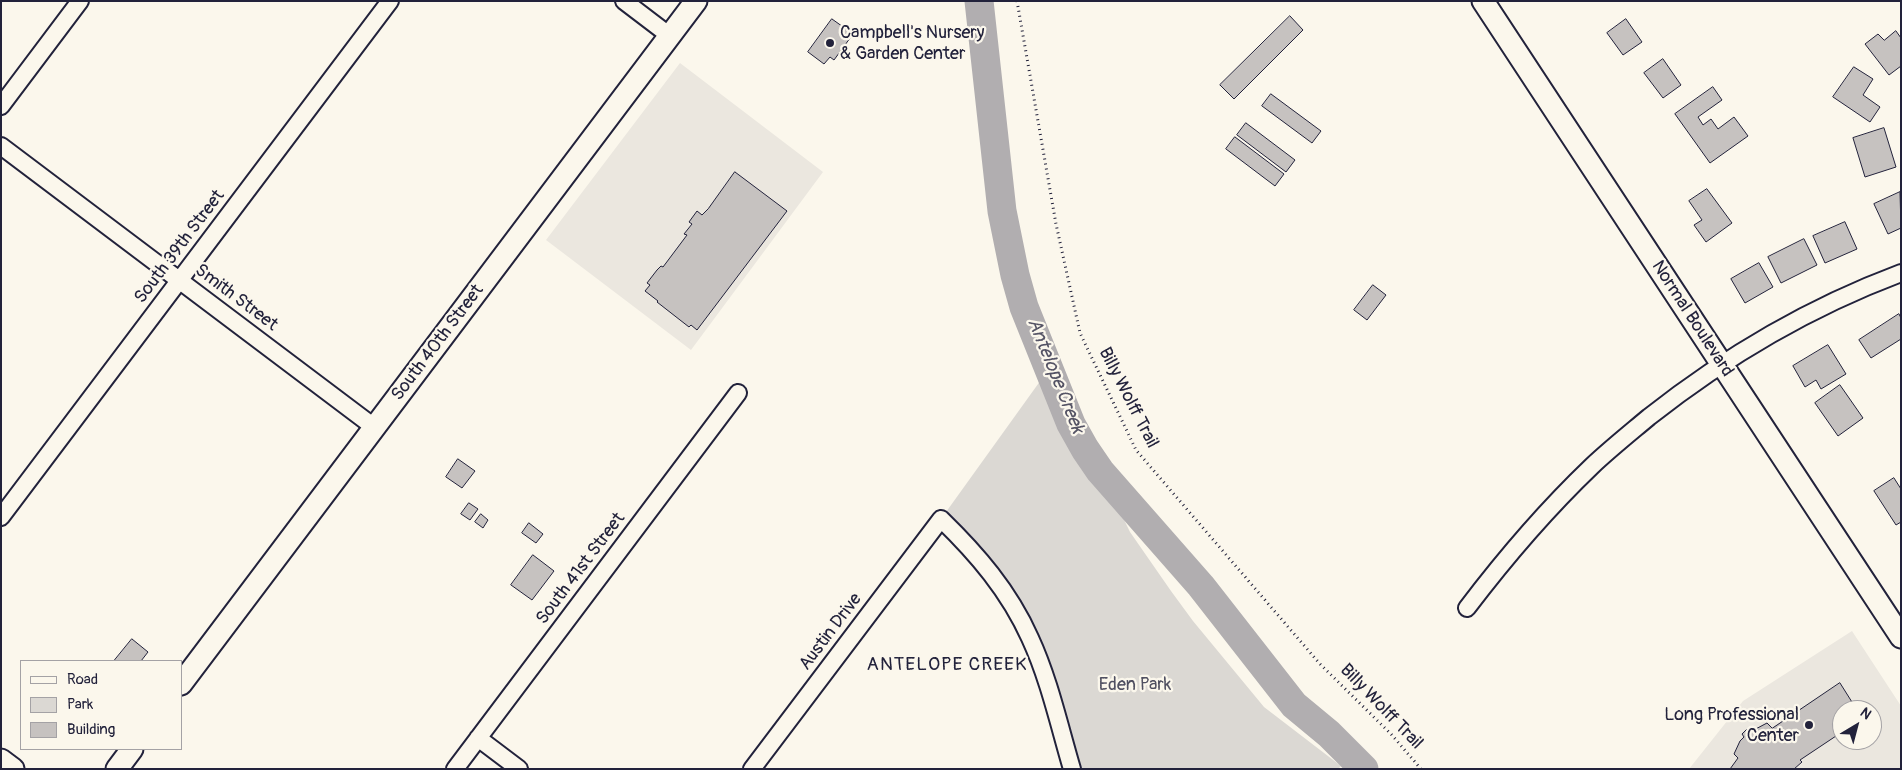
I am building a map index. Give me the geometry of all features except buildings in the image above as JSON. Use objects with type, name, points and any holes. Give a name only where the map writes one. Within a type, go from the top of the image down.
[{"type":"main road","name":"South 40th Street","points":[[182,683],[696,1]]},
{"type":"main road","name":"Normal Boulevard","points":[[1483,1],[1901,637]]},
{"type":"main road","points":[[117,769],[131,750]]},
{"type":"main road","points":[[1,760],[12,769]]},
{"type":"street","points":[[1,106],[80,1]]},
{"type":"street","name":"South 39th Street","points":[[1,517],[390,1]]},
{"type":"street","points":[[624,1],[670,36]]},
{"type":"street","name":"Smith Street","points":[[1,146],[374,428]]},
{"type":"street","points":[[1467,608],[1522,538],[1592,466],[1678,395],[1752,344],[1820,308],[1901,273]]},
{"type":"street","name":"South 41st Street","points":[[455,769],[738,394]]},
{"type":"street","name":"Austin Drive","points":[[752,769],[941,519],[969,546],[991,573],[1011,602],[1030,638],[1044,675],[1072,769]]},
{"type":"street","points":[[478,738],[519,769]]},
{"type":"path","name":"Billy Wolff Trail","points":[[1017,1],[1056,224],[1080,333],[1136,450],[1320,664],[1391,734],[1421,769]]},
{"type":"shaded area","points":[[680,63],[823,172],[691,350],[546,240]]},
{"type":"shaded area","points":[[1852,631],[1901,706],[1901,769],[1689,769],[1743,701]]},
{"type":"green space","name":"Eden Park","points":[[1056,359],[1085,439],[1130,532],[1193,621],[1264,707],[1341,766],[1338,769],[1072,769],[1030,637],[941,519]]},
{"type":"waterway","name":"Antelope Creek","points":[[979,1],[1002,211],[1015,275],[1024,307],[1071,424],[1100,471],[1201,586],[1294,705],[1329,734],[1364,769]]},
{"type":"place","name":"Campbell's Nursery & Garden Center","points":[[830,43]]},
{"type":"place","name":"Long Professional Center","points":[[1809,725]]},
{"type":"district","name":"ANTELOPE CREEK","points":[[947,665]]}]
